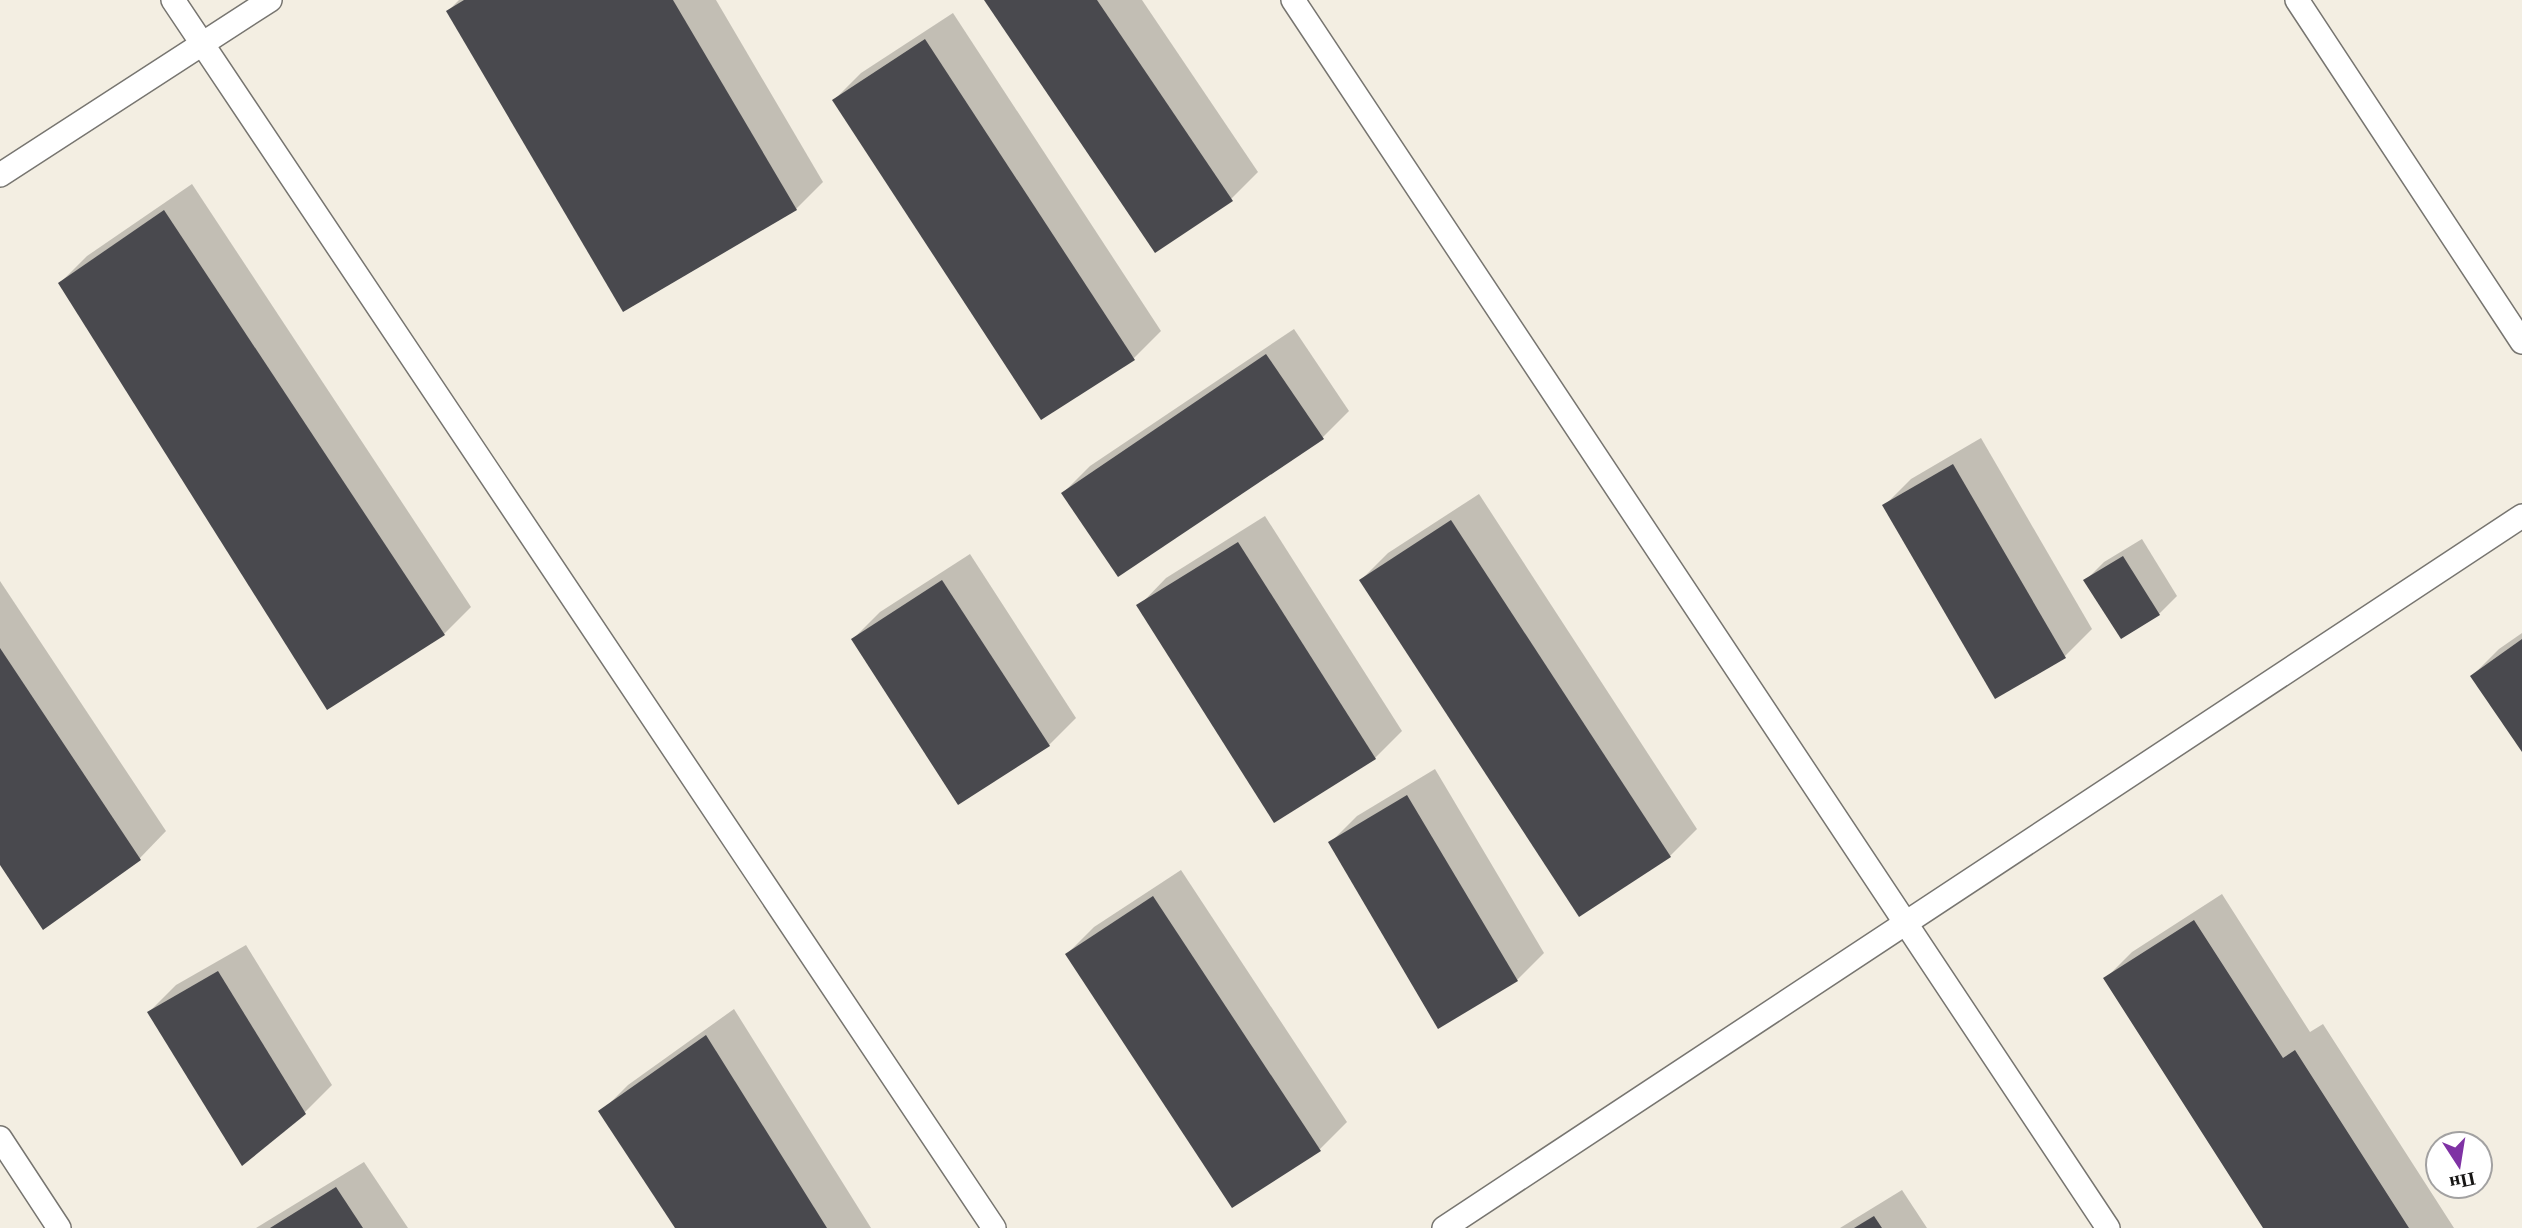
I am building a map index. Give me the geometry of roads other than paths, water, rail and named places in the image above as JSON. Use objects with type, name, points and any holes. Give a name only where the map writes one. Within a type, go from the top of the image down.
[{"type":"lane","points":[[173,0],[994,1228]]},
{"type":"lane","points":[[1,173],[270,0]]},
{"type":"lane","points":[[1293,0],[2108,1228]]},
{"type":"lane","points":[[2297,0],[2522,342]]},
{"type":"lane","points":[[1444,1228],[2522,516]]},
{"type":"lane","points":[[0,1138],[59,1228]]}]
